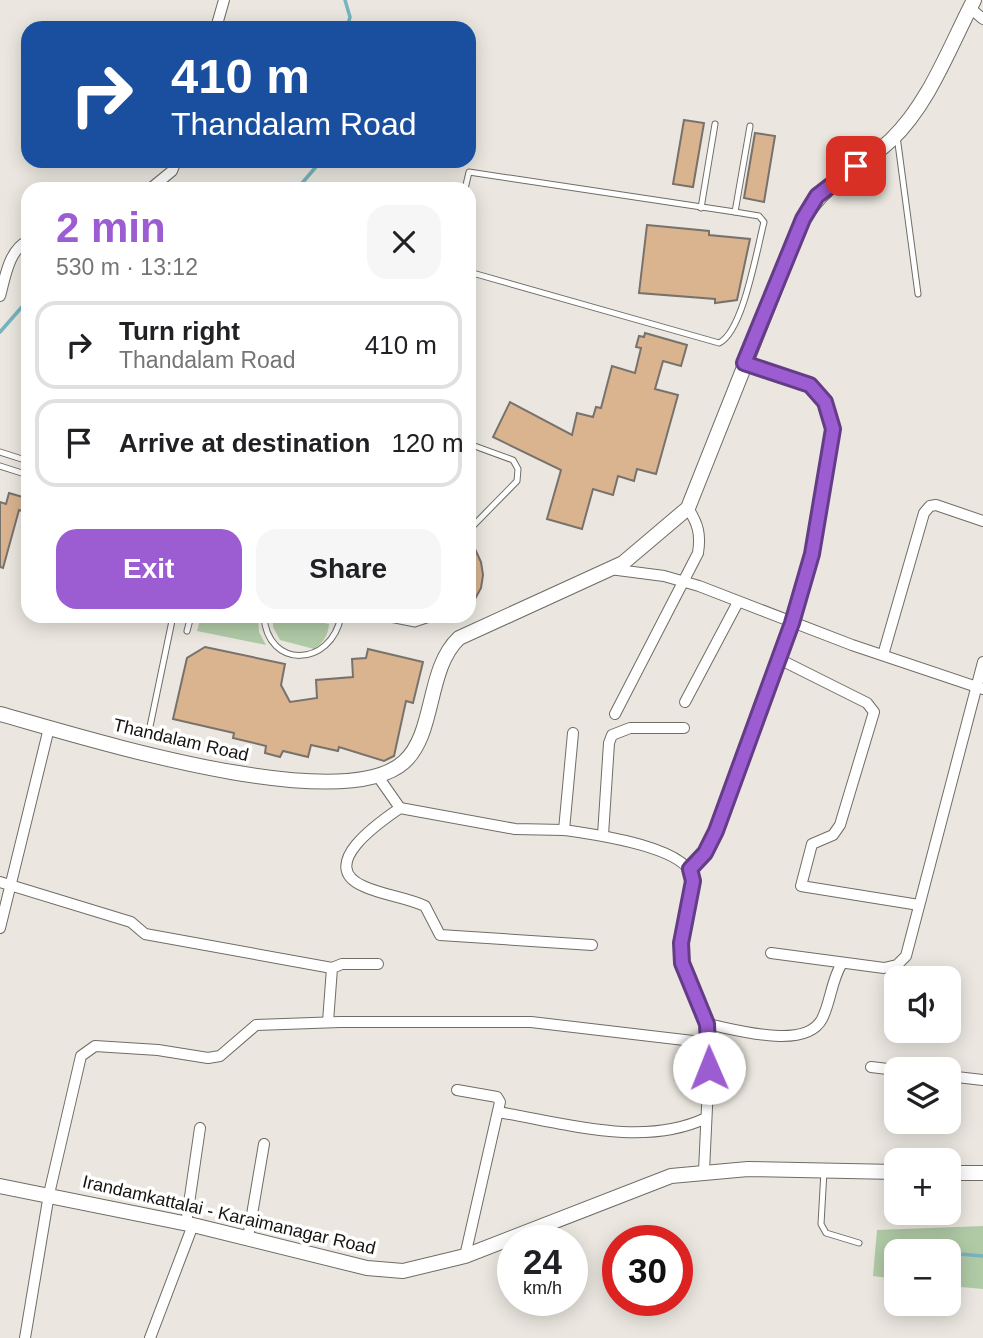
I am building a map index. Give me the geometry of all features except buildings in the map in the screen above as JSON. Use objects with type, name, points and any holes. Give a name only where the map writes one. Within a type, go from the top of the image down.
[{"type":"street","points":[[218,21],[224,0]]},
{"type":"street","points":[[972,4],[983,19]]},
{"type":"street","name":"Thandalam Road","points":[[0,715],[231,775],[340,782],[379,778],[405,762],[419,737],[446,651],[459,638],[623,562],[688,508],[803,219],[817,196],[897,133],[919,104],[972,4]]},
{"type":"street","points":[[159,182],[173,168]]},
{"type":"street","points":[[0,296],[9,263],[21,245]]},
{"type":"street","points":[[690,869],[705,853],[716,831],[792,623],[812,554],[833,429],[825,402],[810,385],[744,363]]},
{"type":"street","points":[[883,655],[924,513],[930,506],[936,505],[983,521]]},
{"type":"street","points":[[615,714],[698,553],[701,536],[698,524],[688,508]]},
{"type":"street","points":[[610,569],[684,582],[792,623],[980,688]]},
{"type":"street","points":[[685,702],[738,602]]},
{"type":"street","points":[[779,659],[867,703],[874,712],[840,825],[833,835],[812,844],[801,886],[919,905]]},
{"type":"street","points":[[771,953],[884,968],[897,965],[906,956],[980,688],[983,662]]},
{"type":"street","points":[[0,928],[5,884],[49,728]]},
{"type":"street","points":[[603,835],[609,743],[612,735],[630,728],[684,728]]},
{"type":"street","points":[[564,831],[573,733]]},
{"type":"street","points":[[379,778],[400,808],[515,829],[603,835],[678,858],[690,869],[693,881],[681,943],[682,963],[707,1024],[710,1043],[704,1171]]},
{"type":"street","points":[[400,808],[368,830],[350,853],[347,869],[352,880],[425,906],[440,935],[592,945]]},
{"type":"street","points":[[5,884],[131,922],[145,934],[332,968],[342,964],[378,964]]},
{"type":"street","points":[[707,1024],[765,1034],[792,1036],[809,1033],[820,1024],[830,988],[842,962]]},
{"type":"street","points":[[328,1022],[332,968]]},
{"type":"street","points":[[25,1338],[49,1194],[81,1056],[87,1049],[95,1046],[158,1050],[208,1058],[220,1056],[256,1025],[328,1022],[531,1022],[710,1043]]},
{"type":"street","points":[[871,1067],[884,1069]]},
{"type":"street","points":[[961,1077],[983,1080]]},
{"type":"street","points":[[457,1090],[497,1097],[500,1102],[466,1256]]},
{"type":"street","points":[[498,1112],[631,1131],[668,1132],[706,1118]]},
{"type":"street","points":[[150,1338],[189,1224],[200,1128]]},
{"type":"street","points":[[248,1238],[264,1144]]},
{"type":"street","name":"Irandamkattalai - Karaimanagar Road","points":[[0,1185],[189,1224],[367,1268],[402,1271],[466,1256],[671,1175],[704,1171],[884,1172]]},
{"type":"street","points":[[961,1173],[983,1173]]},
{"type":"lane","points":[[701,208],[715,124]]},
{"type":"lane","points":[[735,212],[750,126]]},
{"type":"lane","points":[[897,133],[918,294]]},
{"type":"lane","points":[[466,182],[469,172],[759,216],[764,222],[739,315],[725,340],[719,343],[476,274]]},
{"type":"lane","points":[[476,447],[513,460],[518,469],[517,481],[476,523]]},
{"type":"lane","points":[[0,452],[21,459]]},
{"type":"lane","points":[[0,466],[21,473]]},
{"type":"lane","points":[[148,736],[172,623]]},
{"type":"lane","points":[[187,631],[189,623]]},
{"type":"lane","points":[[265,623],[274,643],[291,654],[304,656],[328,645],[337,634],[339,623]]},
{"type":"lane","points":[[824,1171],[821,1224],[826,1233],[859,1243]]},
{"type":"green space","points":[[199,623],[258,623],[259,632],[266,645],[197,631]]},
{"type":"green space","points":[[273,623],[329,624],[323,641],[314,649],[280,640]]},
{"type":"green space","points":[[983,1226],[983,1289],[961,1287],[961,1239],[884,1239],[884,1277],[873,1276],[877,1230]]},
{"type":"waterway","points":[[345,0],[349,21]]},
{"type":"waterway","points":[[303,182],[315,168]]},
{"type":"waterway","points":[[0,332],[21,308]]},
{"type":"waterway","points":[[961,1254],[983,1256]]},
{"type":"route","points":[[709,1068],[710,1043],[707,1024],[682,963],[681,943],[693,881],[690,869],[705,853],[716,831],[792,623],[812,554],[833,429],[825,402],[810,385],[744,363],[803,219],[817,196],[856,166]]}]
